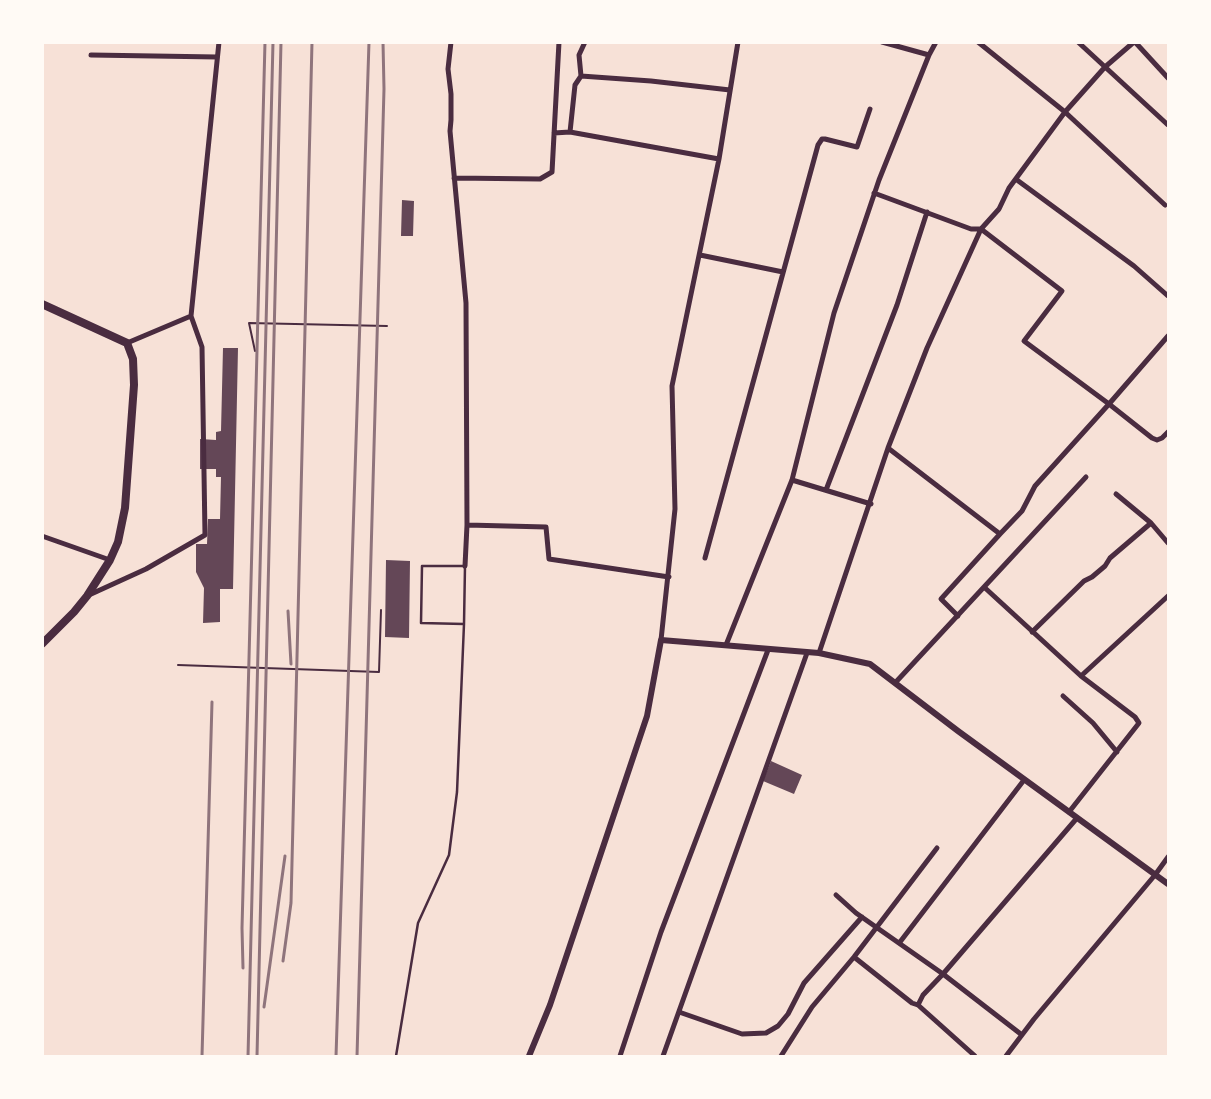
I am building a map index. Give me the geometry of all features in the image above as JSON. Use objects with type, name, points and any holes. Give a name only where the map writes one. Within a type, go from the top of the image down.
[{"type":"main road","points":[[42,304],[127,343],[131,351],[134,370],[131,441],[118,542],[110,560],[88,596],[42,644]]},
{"type":"street","points":[[88,596],[146,570],[205,535],[202,347],[190,316],[219,42]]},
{"type":"street","points":[[451,42],[448,69],[450,131],[466,303],[467,525],[465,566]]},
{"type":"street","points":[[454,178],[540,179],[552,172],[559,42]]},
{"type":"street","points":[[570,132],[575,85],[581,76],[579,55],[585,42]]},
{"type":"street","points":[[528,1056],[550,1004],[618,808],[647,716],[661,640],[676,509],[672,386],[719,159],[738,42]]},
{"type":"street","points":[[882,42],[929,55]]},
{"type":"street","points":[[726,645],[792,480],[834,313],[874,193],[929,55],[936,42]]},
{"type":"street","points":[[978,42],[1065,112],[1165,205]]},
{"type":"street","points":[[1078,42],[1168,125]]},
{"type":"street","points":[[819,653],[871,504],[888,448],[926,348],[981,229],[999,209],[1009,188],[1017,180],[1065,112],[1106,67],[1135,42],[1168,78]]},
{"type":"street","points":[[91,54],[217,57]]},
{"type":"street","points":[[581,76],[651,81],[730,90]]},
{"type":"street","points":[[705,558],[819,142],[825,138],[857,147],[870,109]]},
{"type":"street","points":[[554,133],[570,132],[719,159]]},
{"type":"street","points":[[1017,180],[1134,266],[1168,296]]},
{"type":"street","points":[[874,193],[971,229],[981,229],[1062,291],[1024,341],[1110,404],[1152,438],[1157,440],[1168,432]]},
{"type":"street","points":[[826,490],[896,305],[927,212]]},
{"type":"street","points":[[700,255],[783,272]]},
{"type":"street","points":[[127,343],[190,316]]},
{"type":"street","points":[[958,616],[940,599],[1022,510],[1035,486],[1110,404],[1168,336]]},
{"type":"street","points":[[888,448],[1000,534]]},
{"type":"street","points":[[895,683],[1086,477]]},
{"type":"street","points":[[792,480],[871,504]]},
{"type":"street","points":[[1116,494],[1151,523],[1168,543]]},
{"type":"street","points":[[1032,632],[1084,581],[1098,572],[1110,558],[1151,523]]},
{"type":"street","points":[[467,525],[546,527],[549,559],[669,577]]},
{"type":"street","points":[[42,536],[110,560]]},
{"type":"street","points":[[984,587],[1081,676],[1135,717],[1139,723],[1068,812]]},
{"type":"street","points":[[1081,676],[1168,596]]},
{"type":"street","points":[[661,640],[819,653],[870,664],[1024,780],[1168,884]]},
{"type":"street","points":[[620,1056],[664,922],[768,650]]},
{"type":"street","points":[[663,1056],[807,653]]},
{"type":"street","points":[[1063,696],[1094,723],[1117,752]]},
{"type":"street","points":[[900,942],[1024,780]]},
{"type":"street","points":[[918,1005],[923,995],[1076,818]]},
{"type":"street","points":[[781,1056],[812,1007],[854,957],[937,848]]},
{"type":"street","points":[[1006,1056],[1168,857]]},
{"type":"street","points":[[836,895],[862,917],[900,942],[1022,1036]]},
{"type":"street","points":[[679,1012],[742,1034],[766,1033],[778,1026],[788,1014],[804,983],[862,917]]},
{"type":"street","points":[[854,957],[912,1003],[918,1005],[975,1056]]},
{"type":"lane","points":[[396,1056],[418,923],[449,855],[458,792],[464,624],[465,566],[422,566],[421,623],[464,624]]},
{"type":"path","points":[[255,351],[249,323],[387,326]]},
{"type":"path","points":[[178,666],[379,672],[381,610]]},
{"type":"building","points":[[402,200],[414,201],[413,236],[401,236]]},
{"type":"building","points":[[223,348],[238,348],[233,589],[220,589],[220,622],[203,623],[204,588],[196,572],[196,544],[207,544],[208,519],[220,519],[221,477],[216,477],[216,469],[200,469],[200,439],[216,440],[216,432],[221,431]]},
{"type":"building","points":[[386,560],[410,561],[409,638],[385,637]]},
{"type":"building","points":[[771,761],[802,775],[794,794],[763,781]]},
{"type":"railway","points":[[243,968],[242,928],[265,42]]},
{"type":"railway","points":[[248,1056],[273,42]]},
{"type":"railway","points":[[257,1056],[281,42]]},
{"type":"railway","points":[[283,961],[291,903],[312,42]]},
{"type":"railway","points":[[336,1056],[369,42]]},
{"type":"railway","points":[[357,1056],[384,89],[383,42]]},
{"type":"railway","points":[[288,611],[291,664]]},
{"type":"railway","points":[[202,1056],[212,702]]},
{"type":"railway","points":[[264,1007],[285,856]]}]
